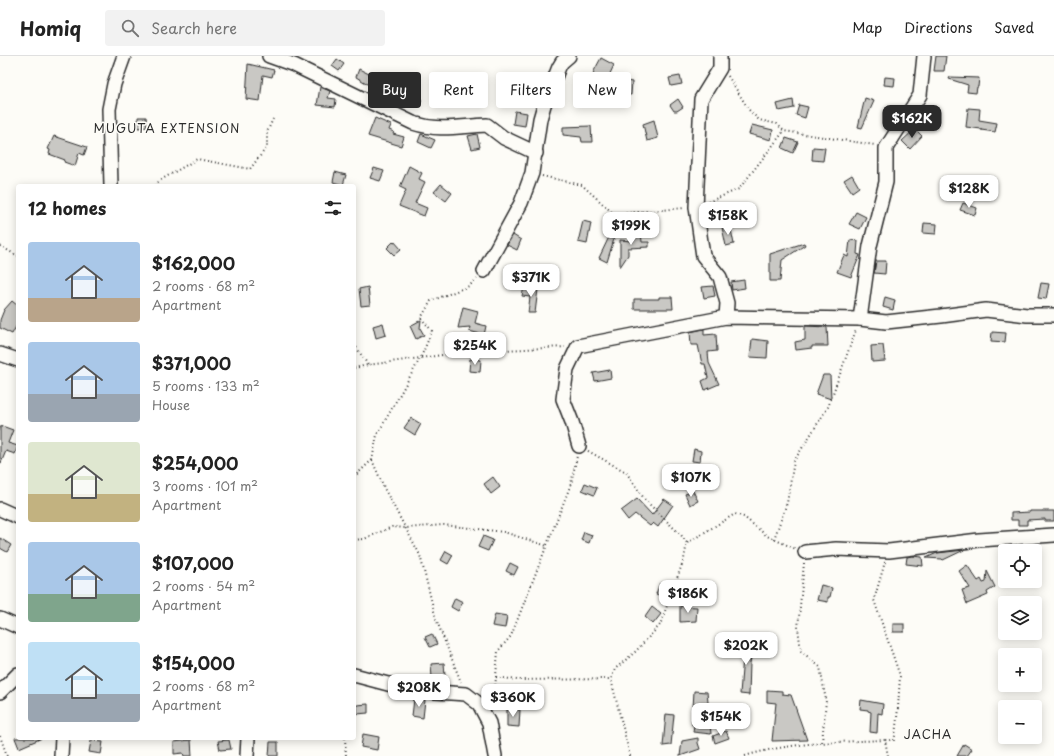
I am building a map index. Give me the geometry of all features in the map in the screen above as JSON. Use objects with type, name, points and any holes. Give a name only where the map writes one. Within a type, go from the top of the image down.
[{"type":"street","points":[[111,184],[109,109],[114,84],[124,56]]},
{"type":"street","points":[[269,56],[294,65],[426,128],[441,129],[487,125],[504,138],[536,153]]},
{"type":"street","points":[[484,270],[521,203],[532,174],[540,119],[544,105],[559,67],[569,56]]},
{"type":"street","points":[[860,319],[870,246],[886,182],[886,148],[920,95],[924,56]]},
{"type":"street","points":[[720,62],[701,98],[696,208],[703,256],[720,277],[727,303],[726,317]]},
{"type":"street","points":[[579,446],[563,399],[567,369],[578,346],[726,317],[860,319],[886,322],[986,310],[1027,315],[1054,315]]},
{"type":"street","points":[[0,354],[16,359]]},
{"type":"street","points":[[0,509],[16,516]]},
{"type":"street","points":[[805,552],[836,549],[889,551],[979,540],[1054,536]]},
{"type":"street","points":[[0,618],[16,625]]},
{"type":"street","points":[[0,692],[16,676]]},
{"type":"street","points":[[356,676],[388,684],[436,692],[466,694],[479,704],[489,723],[495,756]]},
{"type":"street","points":[[61,756],[62,740]]},
{"type":"street","points":[[247,756],[248,740]]},
{"type":"path","points":[[720,62],[749,110],[759,120],[776,124],[784,131],[834,140],[861,142],[886,148]]},
{"type":"path","points":[[157,184],[159,181],[197,159],[250,169],[268,147],[267,132],[273,119]]},
{"type":"path","points":[[532,174],[582,185],[614,214],[696,208],[739,188],[784,131]]},
{"type":"path","points":[[0,246],[16,255]]},
{"type":"path","points":[[466,694],[436,619],[420,555],[384,490],[372,460],[377,435],[421,358],[432,331],[421,318],[431,301],[469,286],[479,278],[484,270]]},
{"type":"path","points":[[774,540],[787,503],[794,461],[828,407],[860,319]]},
{"type":"path","points":[[356,368],[465,352],[578,346]]},
{"type":"path","points":[[356,347],[368,365]]},
{"type":"path","points":[[479,704],[495,689],[498,651],[511,636],[547,546],[571,484],[579,446],[626,472],[645,500],[687,543]]},
{"type":"path","points":[[356,475],[372,460]]},
{"type":"path","points":[[630,756],[611,680],[615,669],[635,652],[660,625],[684,559],[687,543],[735,514],[744,517],[774,540],[805,552],[798,628],[801,651],[820,667],[826,701],[822,742]]},
{"type":"path","points":[[356,540],[364,539],[392,527],[406,528],[444,525],[504,532],[547,546]]},
{"type":"path","points":[[745,756],[792,746],[822,742],[894,740],[900,676],[874,600],[889,551]]},
{"type":"path","points":[[496,677],[517,680],[611,680]]},
{"type":"path","points":[[0,736],[8,756]]},
{"type":"path","points":[[345,740],[346,756]]},
{"type":"path","points":[[886,740],[888,756]]},
{"type":"building","points":[[936,56],[946,56],[944,71],[934,71]]},
{"type":"building","points":[[601,58],[614,65],[611,72],[594,71]]},
{"type":"building","points":[[337,59],[344,64],[339,71],[332,66]]},
{"type":"building","points":[[248,64],[274,70],[272,77],[263,75],[260,101],[246,99]]},
{"type":"building","points":[[359,69],[368,74],[368,84],[356,77]]},
{"type":"building","points":[[680,76],[682,84],[671,86],[669,78]]},
{"type":"building","points":[[885,77],[895,78],[894,86],[884,85]]},
{"type":"building","points":[[950,77],[979,78],[976,93],[967,92],[968,85],[949,79]]},
{"type":"building","points":[[320,87],[330,91],[328,98],[336,99],[335,107],[317,105]]},
{"type":"building","points":[[865,98],[874,101],[862,128],[858,127]]},
{"type":"building","points":[[678,99],[683,107],[677,111],[674,111],[670,105]]},
{"type":"building","points":[[793,100],[794,108],[779,111],[777,104]]},
{"type":"building","points":[[799,105],[808,107],[805,118],[796,115]]},
{"type":"building","points":[[968,108],[980,109],[979,120],[997,123],[995,132],[966,127]]},
{"type":"building","points":[[515,111],[527,113],[525,126],[513,124]]},
{"type":"building","points":[[138,117],[146,117],[147,127],[138,128]]},
{"type":"building","points":[[375,118],[391,125],[389,130],[394,132],[393,134],[404,137],[401,146],[368,136]]},
{"type":"building","points":[[654,120],[658,138],[647,141],[643,124]]},
{"type":"building","points":[[752,125],[773,130],[771,140],[749,134]]},
{"type":"building","points":[[591,126],[592,142],[582,142],[581,137],[563,135],[563,127]]},
{"type":"building","points":[[915,129],[922,136],[910,149],[902,141]]},
{"type":"building","points":[[421,134],[435,140],[431,148],[418,142]]},
{"type":"building","points":[[477,134],[480,147],[472,149],[468,136]]},
{"type":"building","points":[[54,136],[87,147],[84,155],[79,153],[75,166],[64,162],[65,160],[49,154],[50,150],[48,149]]},
{"type":"building","points":[[786,138],[798,142],[793,153],[782,148]]},
{"type":"building","points":[[813,147],[825,148],[823,161],[812,160]]},
{"type":"building","points":[[409,166],[422,173],[419,179],[425,182],[415,203],[427,208],[424,216],[399,206],[406,190],[400,187]]},
{"type":"building","points":[[374,168],[384,171],[380,181],[370,178]]},
{"type":"building","points":[[335,172],[346,175],[343,184],[333,182]]},
{"type":"building","points":[[852,175],[859,187],[852,192],[844,180]]},
{"type":"building","points":[[441,184],[452,193],[446,201],[434,192]]},
{"type":"building","points":[[963,203],[977,208],[975,215],[960,210]]},
{"type":"building","points":[[856,212],[866,217],[860,229],[849,224]]},
{"type":"building","points":[[583,221],[591,223],[587,244],[578,242]]},
{"type":"building","points":[[924,223],[937,224],[936,234],[923,233]]},
{"type":"building","points":[[730,225],[734,244],[726,246],[722,227]]},
{"type":"building","points":[[641,232],[642,242],[649,242],[649,247],[628,248],[628,255],[620,267],[620,240],[633,241],[632,233]]},
{"type":"building","points":[[513,235],[521,240],[517,250],[507,245]]},
{"type":"building","points":[[609,237],[614,239],[607,262],[599,258]]},
{"type":"building","points":[[850,240],[858,241],[857,254],[860,255],[851,277],[837,272],[844,255],[848,257]]},
{"type":"building","points":[[394,241],[401,249],[394,255],[387,248]]},
{"type":"building","points":[[804,243],[805,245],[782,260],[780,281],[770,281],[770,254]]},
{"type":"building","points":[[876,261],[886,261],[885,274],[874,273]]},
{"type":"building","points":[[744,280],[745,288],[732,290],[731,282]]},
{"type":"building","points":[[1041,283],[1049,284],[1046,299],[1038,298]]},
{"type":"building","points":[[713,286],[715,296],[704,298],[702,287]]},
{"type":"building","points":[[368,287],[370,305],[361,306],[359,289]]},
{"type":"building","points":[[524,287],[538,289],[535,313],[528,313],[530,297],[522,296]]},
{"type":"building","points":[[659,297],[672,297],[673,309],[634,309],[634,299],[659,299]]},
{"type":"building","points":[[885,297],[895,300],[893,310],[883,307]]},
{"type":"building","points":[[12,301],[16,304],[16,327],[12,334],[0,328],[0,320],[4,310]]},
{"type":"building","points":[[463,307],[478,311],[475,323],[486,326],[484,335],[469,331],[470,327],[458,328]]},
{"type":"building","points":[[421,320],[420,328],[424,335],[416,339],[410,326]]},
{"type":"building","points":[[383,323],[386,335],[376,338],[373,326]]},
{"type":"building","points":[[805,326],[827,327],[828,346],[812,346],[812,348],[796,350],[795,342],[805,340]]},
{"type":"building","points":[[704,329],[704,335],[716,334],[717,351],[708,352],[709,363],[719,384],[705,390],[702,381],[708,378],[705,364],[702,364],[698,345],[691,345],[690,332]]},
{"type":"building","points":[[992,332],[1006,333],[1005,342],[991,341]]},
{"type":"building","points":[[752,339],[768,341],[767,358],[750,357]]},
{"type":"building","points":[[883,345],[885,361],[872,362],[871,346]]},
{"type":"building","points":[[470,359],[481,360],[480,372],[469,371]]},
{"type":"building","points":[[610,370],[611,378],[595,381],[593,373]]},
{"type":"building","points":[[823,375],[830,375],[831,399],[816,394]]},
{"type":"building","points":[[411,418],[421,424],[415,435],[404,428]]},
{"type":"building","points":[[0,427],[13,430],[8,443],[16,445],[16,451],[15,454],[6,451],[0,463]]},
{"type":"building","points":[[694,449],[701,451],[700,462],[692,461]]},
{"type":"building","points":[[493,477],[500,487],[491,494],[484,484]]},
{"type":"building","points":[[585,483],[597,488],[594,495],[582,490]]},
{"type":"building","points":[[693,491],[698,501],[690,505],[685,494]]},
{"type":"building","points":[[637,499],[652,515],[664,499],[673,505],[658,527],[653,523],[650,526],[635,514],[628,520],[621,511]]},
{"type":"building","points":[[1054,511],[1054,521],[1045,521],[1045,519],[1027,520],[1027,525],[1018,525],[1018,520],[1011,520],[1011,513]]},
{"type":"building","points":[[584,532],[592,535],[589,543],[581,540]]},
{"type":"building","points":[[483,536],[493,540],[488,551],[478,547]]},
{"type":"building","points":[[0,538],[11,545],[7,552],[0,548]]},
{"type":"building","points":[[964,550],[943,560],[926,558],[937,553]]},
{"type":"building","points":[[446,551],[453,555],[448,564],[441,560]]},
{"type":"building","points":[[907,557],[922,557],[923,566],[906,564]]},
{"type":"building","points":[[510,563],[518,567],[514,575],[506,571]]},
{"type":"building","points":[[967,565],[978,581],[981,579],[983,583],[986,582],[987,571],[995,587],[987,592],[988,595],[967,604],[962,590],[970,588],[959,571]]},
{"type":"building","points":[[660,583],[670,587],[667,598],[656,594]]},
{"type":"building","points":[[821,585],[832,588],[830,597],[828,597],[828,602],[817,600]]},
{"type":"building","points":[[455,598],[463,602],[458,611],[451,607]]},
{"type":"building","points":[[680,606],[697,607],[696,621],[680,622]]},
{"type":"building","points":[[652,607],[661,614],[653,624],[645,617]]},
{"type":"building","points":[[495,614],[507,616],[505,628],[492,626]]},
{"type":"building","points":[[893,624],[904,624],[904,632],[893,632]]},
{"type":"building","points":[[432,634],[437,644],[430,647],[425,637]]},
{"type":"building","points":[[742,641],[754,643],[750,663],[749,695],[740,694],[743,657],[739,656]]},
{"type":"building","points":[[444,663],[445,676],[432,678],[431,664]]},
{"type":"building","points":[[767,690],[782,691],[782,694],[791,695],[807,740],[772,741],[776,703],[767,702]]},
{"type":"building","points":[[694,691],[707,692],[711,734],[693,732]]},
{"type":"building","points":[[414,699],[425,700],[423,718],[412,716]]},
{"type":"building","points":[[861,700],[883,704],[882,714],[878,713],[877,733],[870,732],[871,712],[860,709]]},
{"type":"building","points":[[368,704],[368,713],[357,714],[357,705]]},
{"type":"building","points":[[507,709],[520,710],[519,727],[507,726]]},
{"type":"building","points":[[666,714],[674,715],[671,745],[663,746]]},
{"type":"building","points":[[726,731],[729,738],[715,743],[713,736]]},
{"type":"building","points":[[363,734],[379,737],[377,750],[361,747]]},
{"type":"building","points":[[15,738],[16,740],[37,740],[19,748]]},
{"type":"building","points":[[698,738],[700,749],[680,756],[682,741]]},
{"type":"building","points":[[191,740],[192,756],[184,756],[183,753],[174,754],[174,742]]},
{"type":"building","points":[[229,740],[231,749],[220,750],[218,741]]},
{"type":"building","points":[[91,741],[103,742],[101,754],[89,752]]},
{"type":"building","points":[[270,742],[278,742],[278,756],[269,756]]},
{"type":"building","points":[[964,744],[972,749],[967,756],[957,756]]},
{"type":"district","name":"MUGUTA EXTENSION","points":[[167,128]]},
{"type":"district","name":"JACHA","points":[[928,734]]}]
